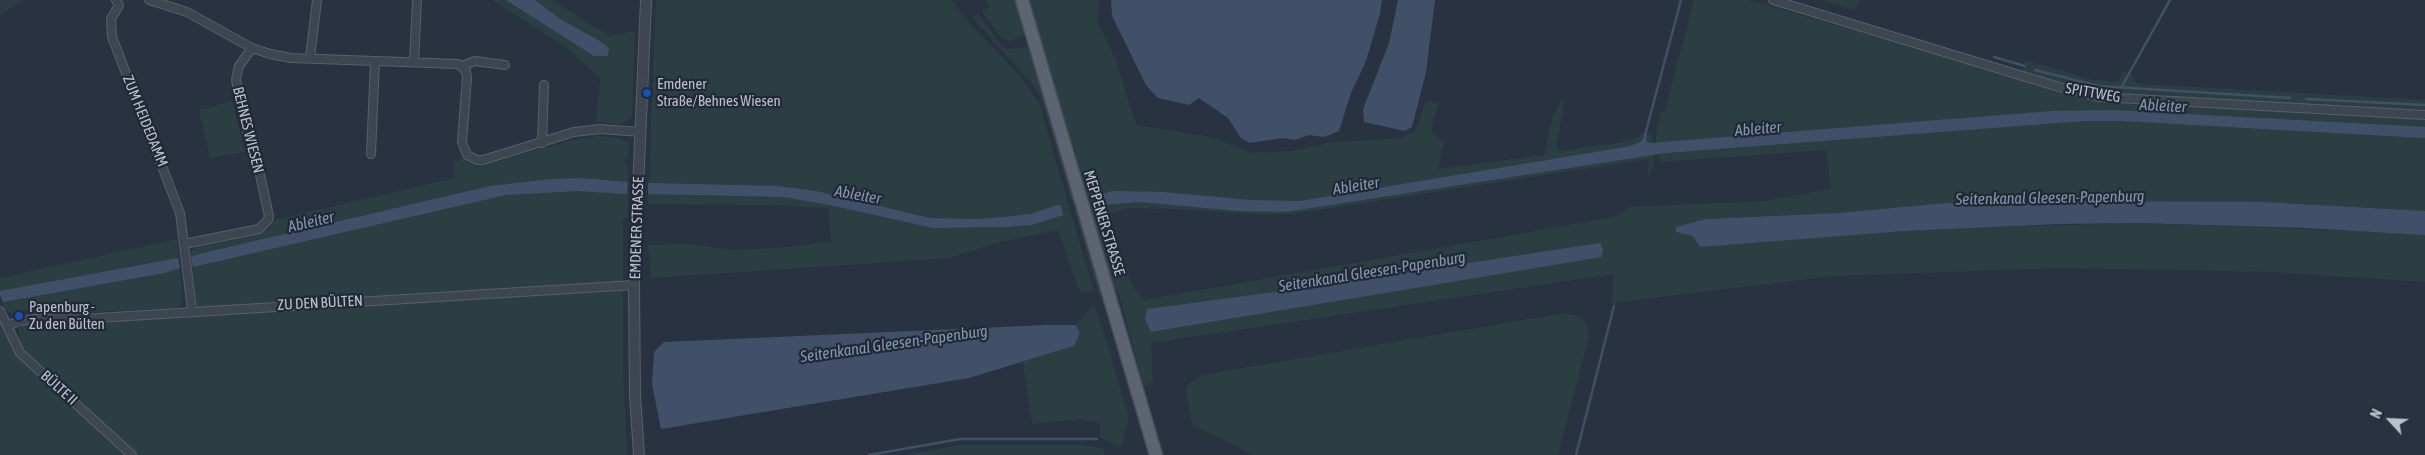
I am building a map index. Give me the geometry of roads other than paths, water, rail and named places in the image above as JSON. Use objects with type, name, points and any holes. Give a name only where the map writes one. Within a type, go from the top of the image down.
[{"type":"main road","name":"MEPPENER STRASSE","points":[[1022,0],[1156,455]]},
{"type":"street","points":[[117,3],[127,0]]},
{"type":"street","points":[[149,0],[187,12],[252,48],[277,55],[375,62],[453,63],[462,66],[476,61],[505,65]]},
{"type":"street","points":[[310,58],[317,0]]},
{"type":"street","points":[[414,62],[417,0]]},
{"type":"street","name":"EMDENER STRASSE","points":[[639,455],[635,394],[634,285],[646,0]]},
{"type":"street","name":"SPITTWEG","points":[[1773,0],[2060,87],[2099,96],[2425,116]]},
{"type":"street","name":"ZUM HEIDEDAMM","points":[[117,3],[111,18],[112,38],[175,196],[180,213],[192,310]]},
{"type":"street","name":"BEHNES WIESEN","points":[[184,244],[259,228],[265,225],[269,216],[236,80],[239,66],[252,48]]},
{"type":"street","points":[[371,154],[375,62]]},
{"type":"street","points":[[462,66],[467,77],[462,142],[472,159],[483,160],[574,132],[600,129],[641,132]]},
{"type":"street","points":[[542,143],[544,86]]},
{"type":"street","name":"ZU DEN BÜLTEN","points":[[8,326],[19,321],[34,319],[97,318],[192,310],[634,285]]},
{"type":"street","name":"BÜLTE II","points":[[0,310],[20,353],[132,455]]},
{"type":"water","points":[[506,0],[535,0],[560,19],[600,41],[609,48],[608,56],[594,56]]},
{"type":"water","points":[[1111,0],[1382,0],[1380,14],[1366,61],[1351,93],[1339,131],[1324,137],[1309,135],[1295,140],[1284,138],[1250,143],[1241,138],[1228,118],[1199,98],[1189,105],[1158,98],[1146,85],[1112,16]]},
{"type":"water","points":[[1398,0],[1435,0],[1426,72],[1412,127],[1405,131],[1364,122],[1363,109],[1389,43]]},
{"type":"water","points":[[2114,110],[2425,127],[2425,138],[2122,121],[2084,121],[1666,153],[1286,212],[1238,211],[1140,202],[1098,205],[1096,196],[1113,191],[1163,192],[1251,200],[1300,201],[1631,146],[1642,141],[1645,134],[1647,134],[1646,142],[1650,143],[2052,111]]},
{"type":"water","points":[[581,178],[628,182],[627,194],[578,191],[506,195],[193,267],[191,257],[199,254],[490,186],[551,179]]},
{"type":"water","points":[[648,183],[777,186],[816,191],[930,218],[978,219],[1005,217],[1031,214],[1057,205],[1061,205],[1063,215],[1032,225],[933,228],[830,205],[783,197],[648,194]]},
{"type":"water","points":[[2064,201],[2263,202],[2425,211],[2425,235],[2305,228],[2139,223],[2061,224],[1904,231],[1700,247],[1693,236],[1676,232],[1676,227],[1705,219],[1838,213],[1945,203]]},
{"type":"water","points":[[1600,243],[1603,249],[1602,257],[1151,332],[1145,319],[1147,309],[1304,288]]},
{"type":"water","points":[[178,258],[180,268],[164,273],[3,302],[0,295],[0,291]]},
{"type":"water","name":"Seitenkanal Gleesen-Papenburg","points":[[1076,325],[1080,333],[1074,346],[969,378],[661,429],[652,384],[654,352],[664,342]]},
{"type":"waterway","points":[[1645,135],[1681,0]]},
{"type":"waterway","points":[[2121,88],[2170,0]]},
{"type":"waterway","points":[[1994,57],[2025,66]]},
{"type":"waterway","name":"Ableiter","points":[[2035,70],[2099,86],[2290,98]]},
{"type":"waterway","points":[[2306,99],[2425,105]]},
{"type":"waterway","points":[[1576,455],[1614,306]]},
{"type":"waterway","points":[[869,455],[960,439],[1097,439]]},
{"type":"place","name":"Emdener Straße/Behnes Wiesen","points":[[647,93]]},
{"type":"place","name":"Papenburg - Zu den Bülten","points":[[19,316]]}]
